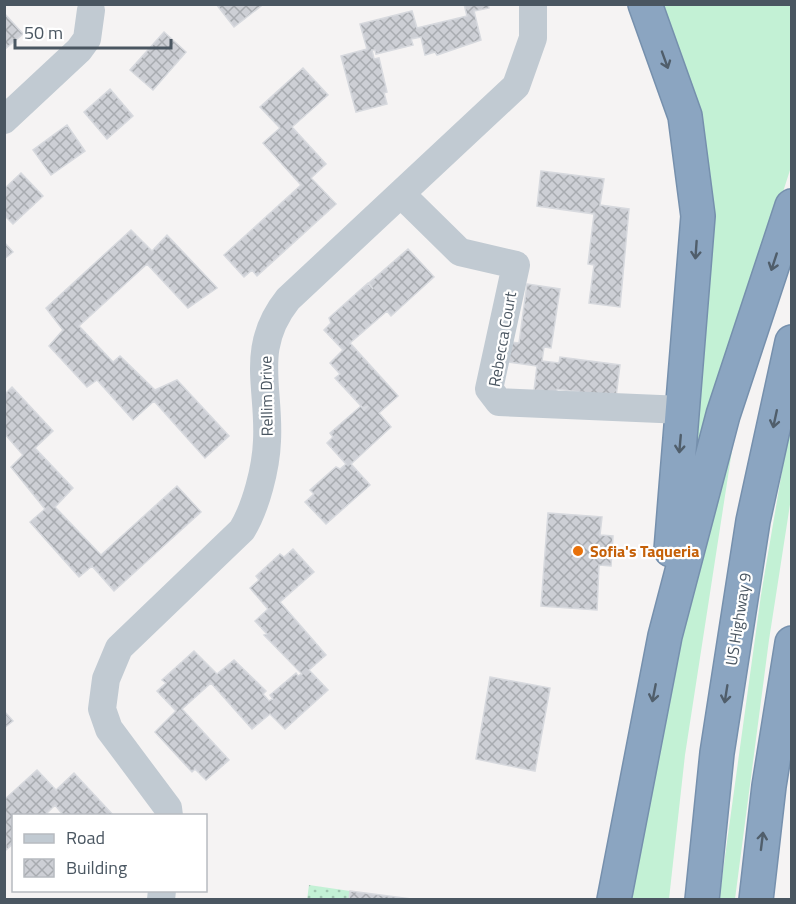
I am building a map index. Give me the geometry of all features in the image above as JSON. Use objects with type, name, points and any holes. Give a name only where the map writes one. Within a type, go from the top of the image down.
[{"type":"highway","points":[[645,4],[685,116],[698,216],[665,636]]},
{"type":"highway","points":[[614,900],[665,636],[723,415],[792,206]]},
{"type":"highway","name":"US Highway 9","points":[[702,900],[717,753],[753,521],[792,342]]},
{"type":"highway","points":[[756,900],[769,786],[792,643]]},
{"type":"street","name":"Rellim Drive","points":[[170,814],[168,808],[109,729],[102,709],[106,679],[119,648],[242,530],[254,511],[267,442],[263,382],[267,333],[278,311],[288,299],[402,195],[516,86],[533,38],[533,4]]},
{"type":"street","points":[[4,120],[79,50],[87,39],[91,10]]},
{"type":"street","name":"Rebecca Court","points":[[402,195],[460,252],[516,265],[489,389],[493,397],[500,402],[683,410]]},
{"type":"green space","points":[[658,5],[791,5],[791,167],[690,481],[708,262]]},
{"type":"green space","points":[[791,418],[791,498],[769,640],[735,899],[719,900],[761,595]]},
{"type":"green space","points":[[735,431],[685,755],[669,899],[627,900],[693,564]]},
{"type":"green space","points":[[309,885],[350,891],[349,899],[307,900]]},
{"type":"building","points":[[216,4],[260,4],[261,6],[234,27]]},
{"type":"building","points":[[464,4],[488,4],[489,8],[474,11],[481,40],[437,55],[435,52],[425,55],[421,37],[411,39],[413,45],[376,54],[375,50],[372,50],[374,59],[379,58],[387,92],[384,93],[387,104],[356,112],[341,56],[367,49],[360,24],[412,11],[417,28],[467,16]]},
{"type":"building","points":[[4,13],[23,34],[4,50]]},
{"type":"building","points":[[164,32],[186,52],[153,90],[130,70]]},
{"type":"building","points":[[303,68],[328,95],[292,127],[326,164],[311,178],[336,204],[257,276],[252,270],[244,277],[224,255],[301,185],[263,143],[280,128],[260,107]]},
{"type":"building","points":[[110,89],[133,116],[107,139],[84,112]]},
{"type":"building","points":[[67,125],[85,151],[51,175],[33,150]]},
{"type":"building","points":[[541,171],[604,179],[600,205],[629,209],[620,307],[589,303],[594,265],[588,264],[594,214],[537,206]]},
{"type":"building","points":[[21,173],[43,196],[13,224],[4,215],[4,189]]},
{"type":"building","points":[[131,230],[152,251],[167,235],[217,288],[188,308],[147,264],[79,326],[113,362],[120,356],[155,390],[177,380],[229,436],[205,458],[154,401],[133,420],[97,380],[87,387],[49,346],[63,330],[46,308]]},
{"type":"building","points":[[4,242],[13,252],[4,259]]},
{"type":"building","points":[[408,249],[434,277],[391,316],[387,311],[350,343],[398,396],[379,413],[391,427],[351,464],[370,485],[326,524],[305,502],[314,494],[310,490],[336,467],[340,469],[346,464],[327,443],[333,437],[330,433],[361,406],[364,410],[368,406],[363,408],[335,378],[340,374],[330,363],[343,350],[324,330],[331,323],[329,318],[368,283],[373,289],[369,283]]},
{"type":"building","points":[[527,284],[560,289],[551,348],[544,347],[542,361],[559,363],[560,357],[620,365],[616,397],[557,389],[556,395],[534,391],[537,366],[508,362],[511,342],[519,343]]},
{"type":"building","points":[[12,387],[53,431],[35,448],[73,488],[55,507],[101,555],[177,486],[201,512],[114,591],[92,566],[79,577],[30,522],[45,509],[11,467],[23,455],[4,433],[4,395]]},
{"type":"building","name":"Sofia's Taqueria","points":[[548,513],[602,517],[600,535],[613,536],[611,566],[599,565],[597,610],[541,606]]},
{"type":"building","points":[[293,549],[314,572],[280,602],[326,655],[309,670],[328,690],[285,729],[270,714],[252,729],[211,683],[182,709],[229,760],[206,780],[195,769],[192,772],[155,732],[176,711],[157,691],[166,683],[162,680],[194,651],[217,674],[234,660],[266,691],[263,694],[269,701],[273,699],[270,695],[296,673],[298,676],[302,674],[264,635],[267,634],[255,621],[268,609],[250,588],[259,580],[256,576],[280,554],[284,557]]},
{"type":"building","points":[[490,677],[550,688],[535,771],[476,759]]},
{"type":"building","points":[[4,711],[13,721],[4,728]]},
{"type":"building","points":[[37,770],[56,790],[74,773],[112,814],[62,814],[55,805],[46,814],[12,814],[12,845],[6,850],[4,800]]},
{"type":"building","points":[[350,891],[419,900],[349,900]]},
{"type":"place","name":"Sofia's Taqueria","points":[[578,551]]}]
